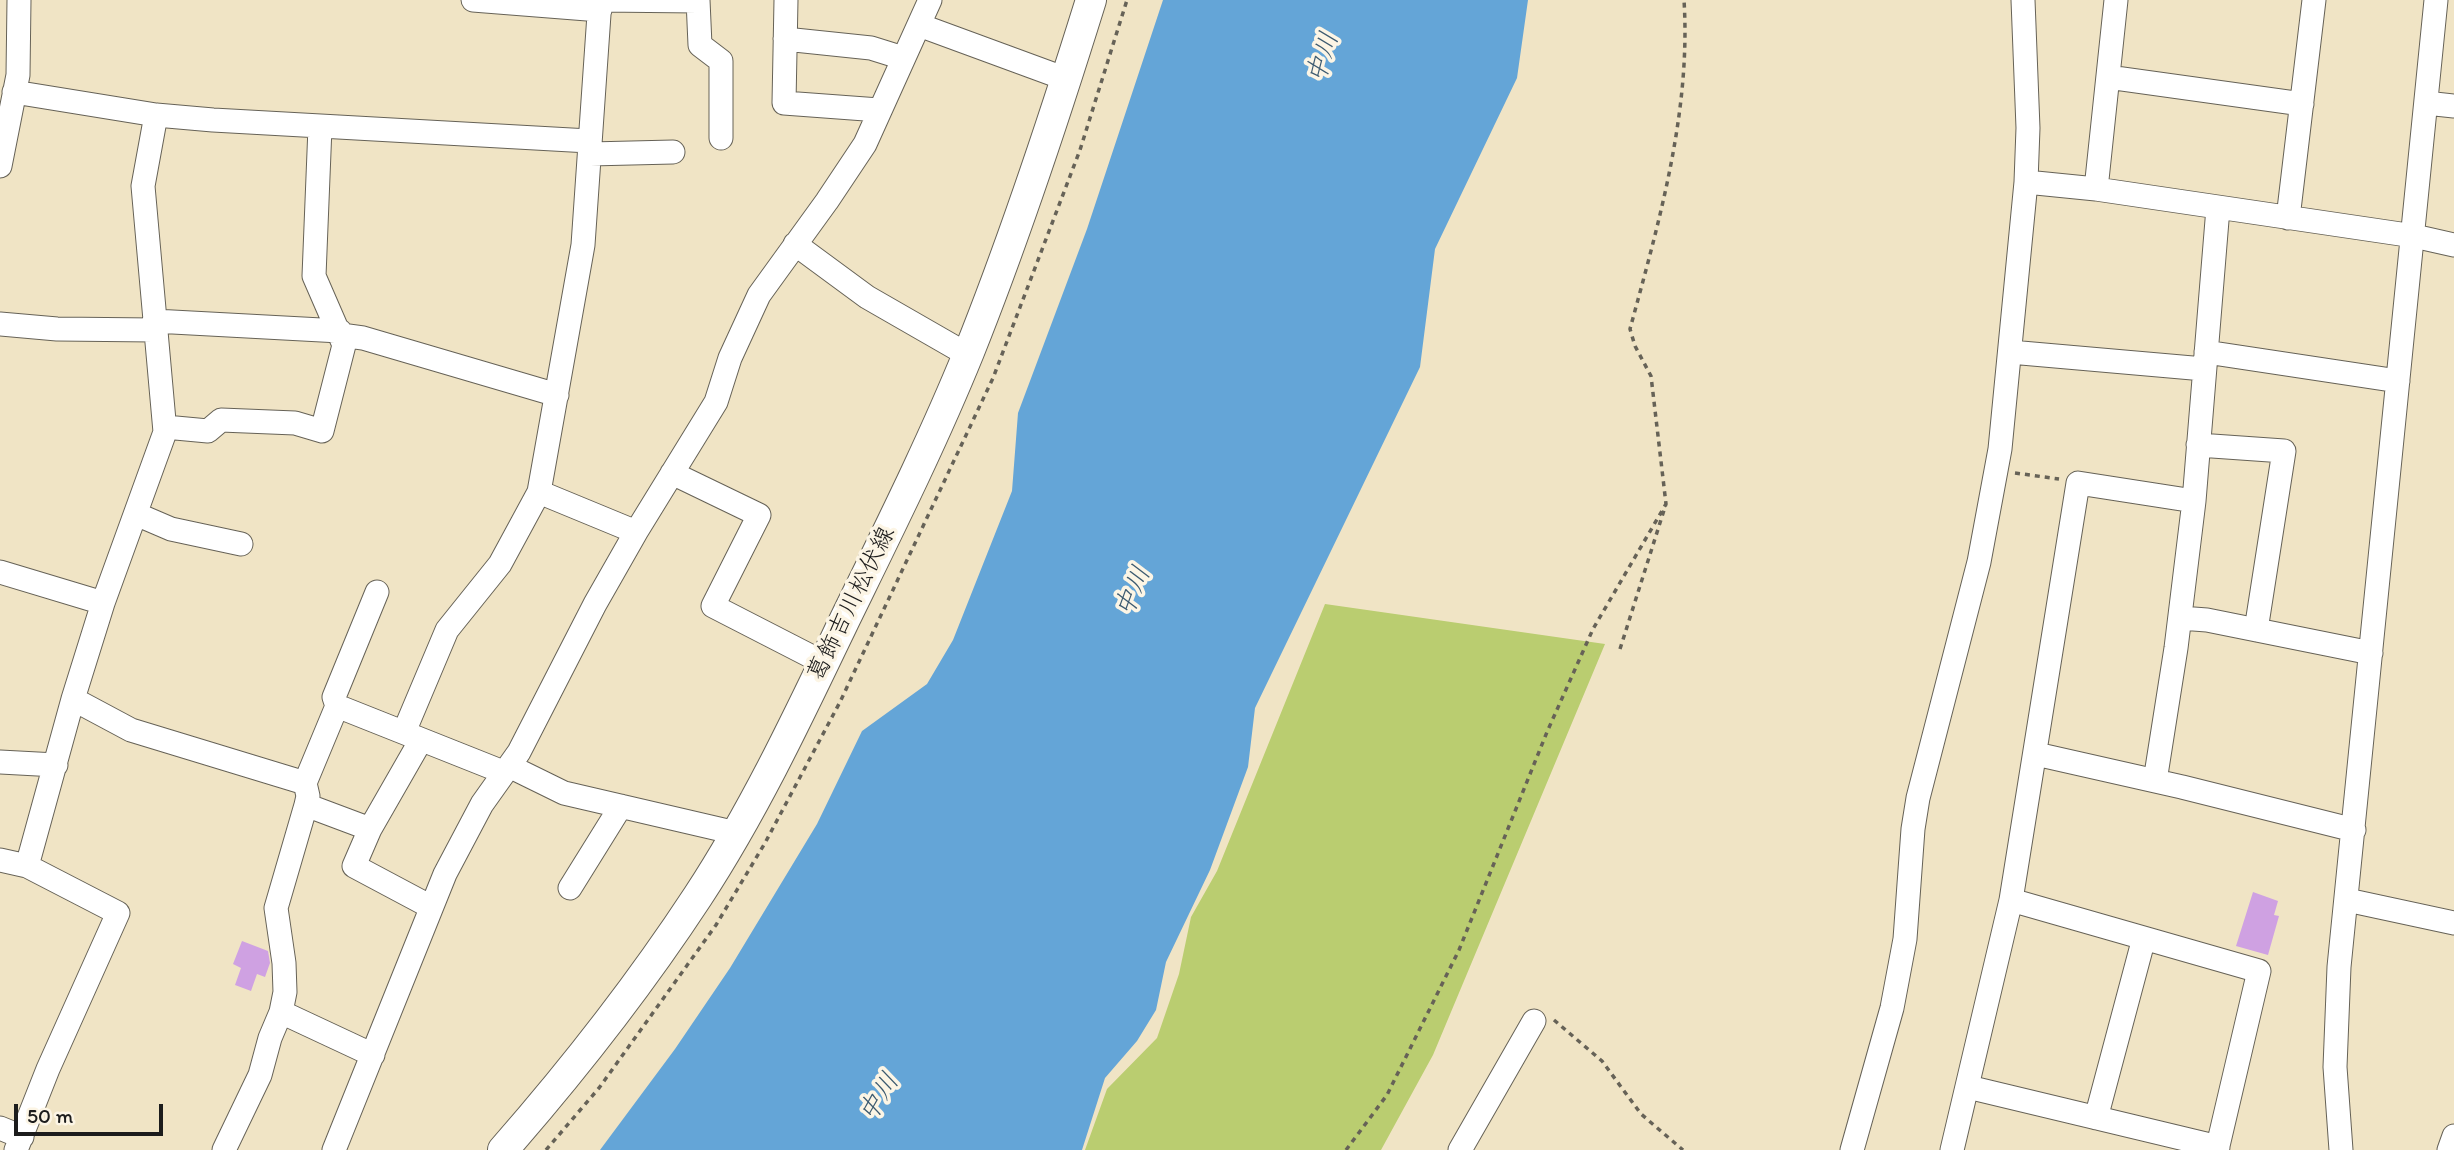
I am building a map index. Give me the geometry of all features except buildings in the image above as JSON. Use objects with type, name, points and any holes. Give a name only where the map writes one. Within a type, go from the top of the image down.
[{"type":"main road","name":"葛飾吉川松伏線","points":[[503,1150],[565,1079],[635,987],[698,896],[737,833],[824,663],[968,355],[1024,208],[1091,0]]},
{"type":"street","points":[[473,0],[600,3],[698,1],[700,45],[721,61],[721,138]]},
{"type":"street","points":[[786,0],[784,103],[879,110]]},
{"type":"street","points":[[334,1150],[431,907],[467,831],[519,752],[636,532],[716,402],[730,358],[759,295],[865,144],[930,0]]},
{"type":"street","points":[[1854,1149],[1892,1008],[1905,939],[1913,829],[1918,798],[1979,562],[1997,470],[2026,182],[2028,128],[2023,0]]},
{"type":"street","points":[[2096,189],[2116,0]]},
{"type":"street","points":[[2288,218],[2314,0]]},
{"type":"street","points":[[2341,1150],[2334,1068],[2335,1018],[2436,0]]},
{"type":"street","points":[[431,907],[354,866],[412,736],[447,630],[500,564],[539,492],[582,256],[600,3]]},
{"type":"street","points":[[0,166],[11,79],[13,9]]},
{"type":"street","points":[[919,25],[1066,79]]},
{"type":"street","points":[[785,39],[871,48],[903,58]]},
{"type":"street","points":[[2108,77],[2302,104]]},
{"type":"street","points":[[11,79],[156,115],[673,152]]},
{"type":"street","points":[[2426,103],[2454,106]]},
{"type":"street","points":[[27,866],[103,603],[165,427],[143,186],[156,115]]},
{"type":"street","points":[[165,427],[208,431],[221,420],[295,423],[322,430],[344,345],[314,276],[320,127]]},
{"type":"street","points":[[2026,182],[2096,189],[2414,236],[2454,245]]},
{"type":"street","points":[[2155,781],[2180,618],[2194,501],[2218,208]]},
{"type":"street","points":[[795,244],[867,297],[968,355]]},
{"type":"street","points":[[0,324],[57,329],[154,325],[340,333],[557,395]]},
{"type":"street","points":[[2010,352],[2205,361],[2398,381]]},
{"type":"street","points":[[2198,445],[2284,451],[2256,630]]},
{"type":"street","points":[[672,473],[759,516],[713,606],[824,663]]},
{"type":"street","points":[[1952,1150],[2011,900],[2078,483],[2194,501]]},
{"type":"street","points":[[539,492],[636,532]]},
{"type":"street","points":[[136,514],[171,529],[241,544]]},
{"type":"street","points":[[0,572],[103,603]]},
{"type":"street","points":[[224,1150],[260,1075],[270,1038],[281,1012],[285,982],[272,910],[306,794],[337,706],[334,696],[377,592]]},
{"type":"street","points":[[2180,618],[2207,620],[2371,653]]},
{"type":"street","points":[[74,699],[131,730],[306,794],[370,829]]},
{"type":"street","points":[[337,706],[564,793],[737,833]]},
{"type":"street","points":[[2036,754],[2354,830]]},
{"type":"street","points":[[0,762],[56,765]]},
{"type":"street","points":[[570,888],[621,806]]},
{"type":"street","points":[[0,860],[27,866],[118,913],[48,1069],[19,1143],[0,1128]]},
{"type":"street","points":[[1968,1087],[2217,1149],[2259,971],[2011,900]]},
{"type":"street","points":[[2347,900],[2454,923]]},
{"type":"street","points":[[2096,1118],[2144,938]]},
{"type":"street","points":[[281,1012],[373,1055]]},
{"type":"street","points":[[1461,1150],[1534,1021]]},
{"type":"street","points":[[2449,1150],[2454,1136]]},
{"type":"path","points":[[1620,649],[1666,504],[1651,376],[1635,346],[1630,329],[1664,200],[1680,112],[1686,34],[1684,0]]},
{"type":"path","points":[[1997,470],[2078,483]]},
{"type":"path","points":[[1346,1150],[1387,1095],[1459,950],[1547,732],[1593,629],[1666,504]]},
{"type":"path","points":[[1534,1021],[1553,1020],[1602,1061],[1640,1114],[1683,1150]]},
{"type":"green space","points":[[1325,604],[1605,644],[1433,1055],[1381,1150],[1085,1150],[1107,1089],[1157,1038],[1179,974],[1191,917],[1217,871]]},
{"type":"water","name":"中川","points":[[1163,0],[1528,0],[1517,78],[1435,249],[1420,367],[1255,708],[1248,767],[1210,870],[1166,962],[1156,1010],[1137,1041],[1105,1078],[1082,1150],[600,1150],[675,1049],[730,968],[817,824],[862,731],[927,684],[953,640],[1012,491],[1018,413],[1087,229]]}]
